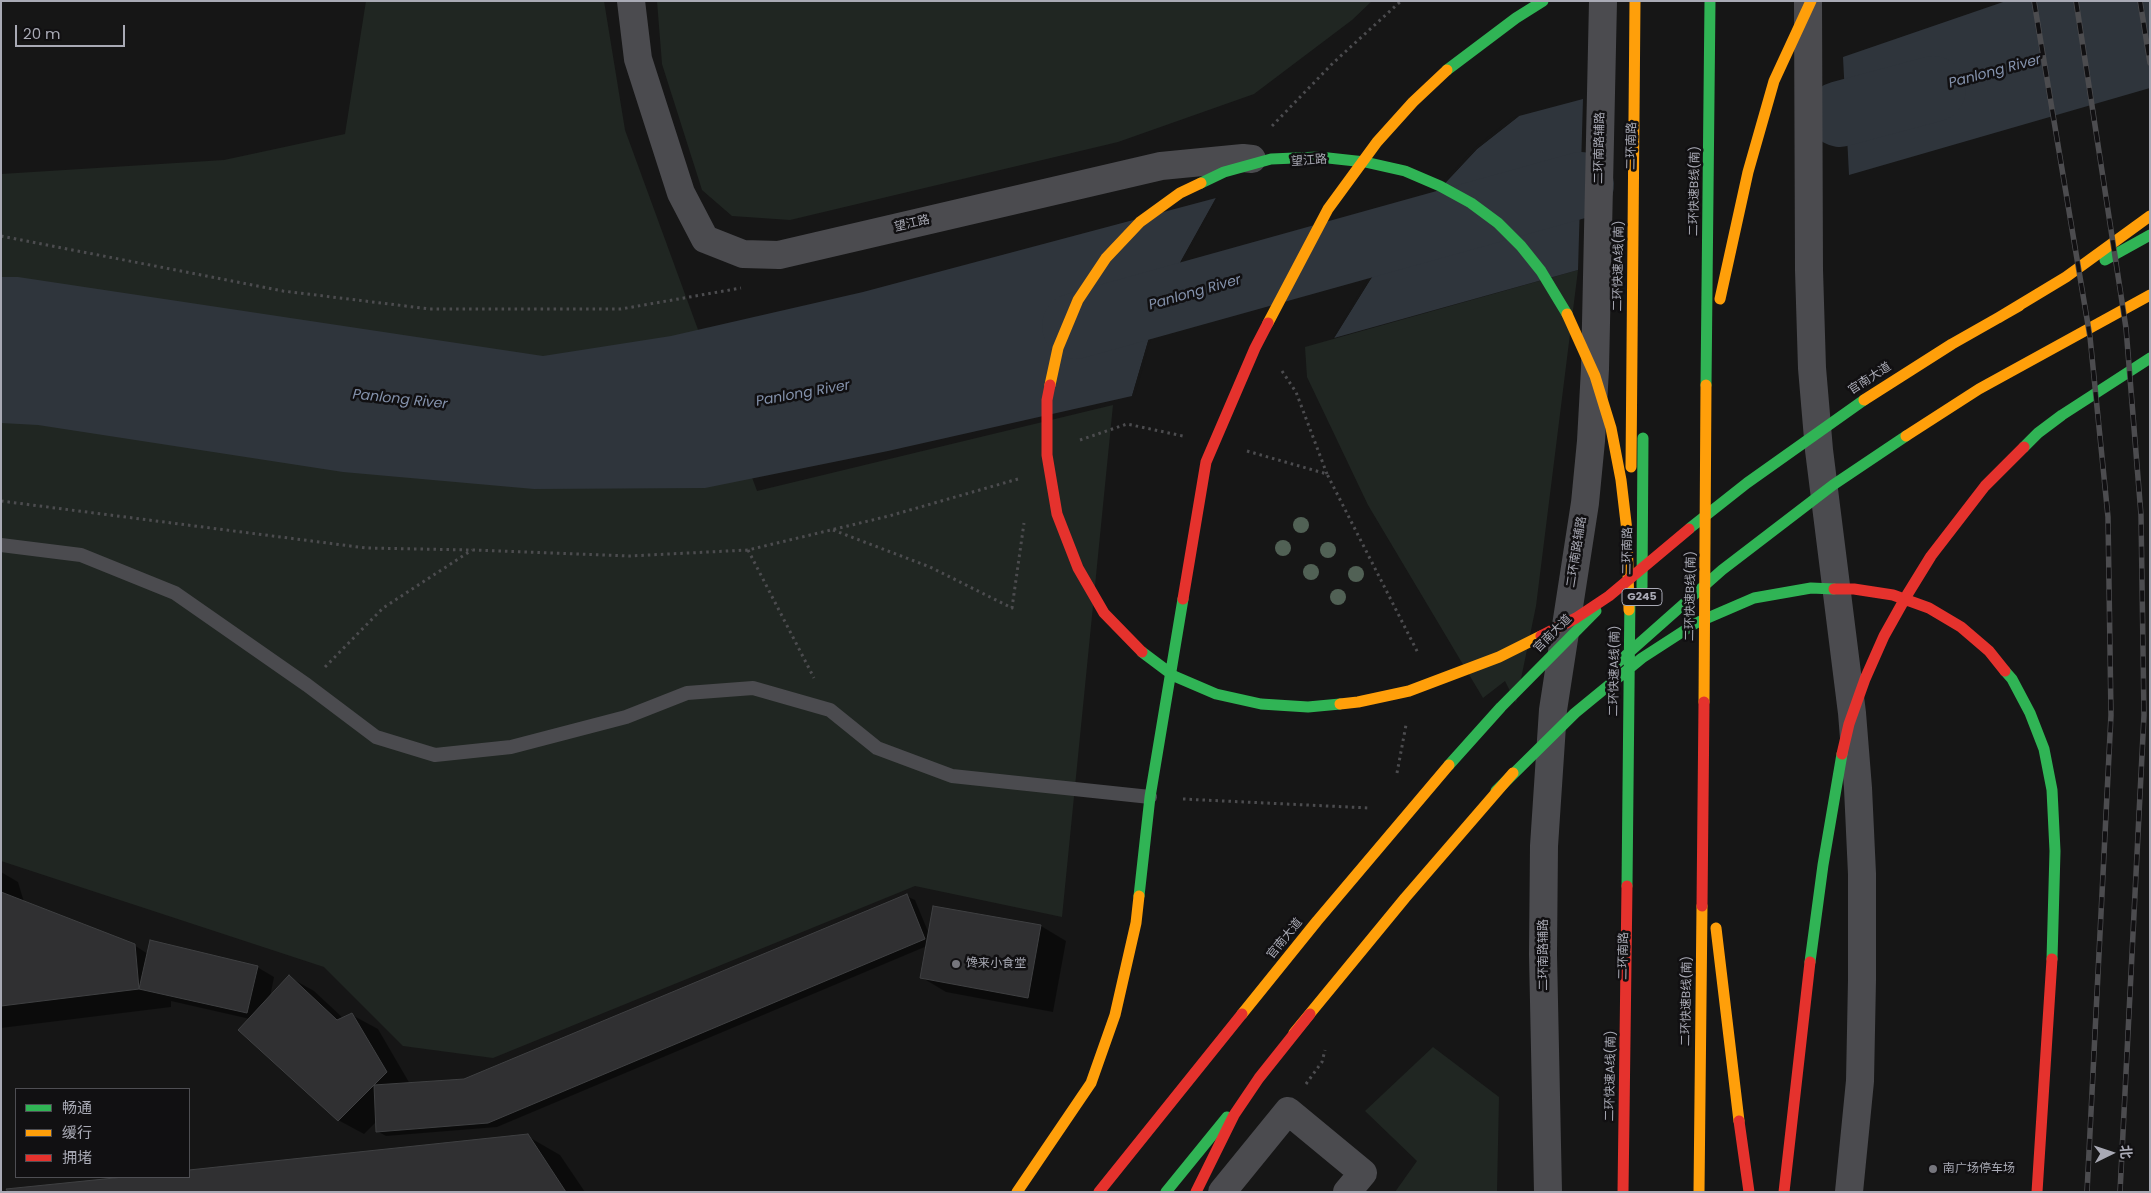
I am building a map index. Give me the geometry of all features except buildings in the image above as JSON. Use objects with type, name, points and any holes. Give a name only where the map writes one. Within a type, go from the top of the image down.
[{"type":"main road","points":[[1017,1192],[1090,1083],[1116,1015],[1136,924],[1150,797],[1206,462],[1259,339],[1328,209],[1364,161],[1413,102],[1449,68],[1516,18],[1543,1]]},
{"type":"main road","name":"二环快速A线(南)","points":[[1622,1192],[1625,1074],[1635,1]]},
{"type":"main road","points":[[1689,1192],[1700,1]]},
{"type":"main road","name":"二环快速B线(南)","points":[[1698,1192],[1710,1]]},
{"type":"main road","points":[[1706,504],[1711,376],[1725,271],[1748,172],[1774,81],[1810,1]]},
{"type":"main road","name":"二环南路","points":[[1637,1014],[1646,133]]},
{"type":"main road","points":[[1629,610],[1629,584],[1629,575],[1627,532],[1621,480],[1604,402],[1584,350],[1558,297],[1521,246],[1498,223],[1464,198],[1405,172],[1365,162],[1319,157],[1271,159],[1224,172],[1180,193],[1140,222],[1106,258],[1078,300],[1058,348],[1047,400],[1047,455],[1057,514],[1078,568],[1104,613],[1137,649],[1174,676],[1216,694],[1261,704],[1308,706],[1358,702],[1409,691],[1500,657],[1576,618],[1609,596],[1624,583],[1630,578],[1636,573],[1642,568],[1663,550],[1689,529]]},
{"type":"main road","points":[[1998,318],[2066,277],[2150,216]]},
{"type":"main road","name":"官南大道","points":[[1099,1192],[1317,921],[1457,756],[1501,707],[1587,619],[1689,529],[1747,483],[1854,406],[1905,373],[1998,318],[2150,235]]},
{"type":"main road","points":[[1166,1192],[1310,1014],[1496,792],[1540,743],[1623,657],[1722,570],[1833,485],[1932,418],[2024,364],[2150,295]]},
{"type":"main road","points":[[1784,1192],[1800,1039],[1831,815],[1849,724],[1876,654],[1907,595],[1931,556],[1985,486],[2044,429],[2088,397],[2150,358]]},
{"type":"main road","points":[[1496,792],[1574,713],[1642,658],[1696,623],[1754,598],[1811,588],[1854,589],[1893,595],[1929,608],[1961,627],[1989,651],[2017,688],[2030,713],[2044,749],[2052,790],[2055,851],[2054,931],[2048,1062],[2037,1192]]},
{"type":"main road","points":[[1704,718],[1705,770],[1714,898]]},
{"type":"main road","points":[[1715,915],[1725,1011],[1749,1192]]},
{"type":"main road","points":[[1196,1192],[1211,1158],[1238,1109],[1259,1078],[1310,1014]]},
{"type":"street","name":"望江路","points":[[631,1],[638,59],[681,193],[705,239],[743,254],[779,255],[1161,166],[1243,158],[1297,164],[1364,161]]},
{"type":"street","name":"二环南路辅路","points":[[1548,1192],[1543,954],[1544,846],[1553,710],[1585,503],[1591,442],[1595,369],[1603,1]]},
{"type":"street","points":[[1810,1],[1808,270],[1812,368],[1819,450],[1852,713],[1862,874],[1860,1081],[1849,1192]]},
{"type":"street","points":[[1222,1192],[1288,1111],[1363,1173],[1347,1192]]},
{"type":"lane","points":[[1,545],[80,555],[175,592],[307,685],[376,737],[435,756],[511,747],[626,717],[687,693],[753,688],[830,710],[878,748],[952,776],[1150,797]]},
{"type":"path","points":[[1243,158],[1333,63],[1401,1]]},
{"type":"path","points":[[1,236],[283,291],[430,309],[621,309],[739,289],[779,255]]},
{"type":"path","points":[[1281,368],[1296,392],[1327,474],[1418,651],[1417,660]]},
{"type":"path","points":[[1074,442],[1127,424],[1215,442],[1327,474]]},
{"type":"path","points":[[1,501],[366,548],[629,556],[748,550],[889,516],[1022,478]]},
{"type":"path","points":[[832,529],[930,567],[1012,608],[1024,522]]},
{"type":"path","points":[[307,685],[383,608],[472,550]]},
{"type":"path","points":[[748,550],[830,710]]},
{"type":"path","points":[[1396,777],[1406,722]]},
{"type":"path","points":[[1150,797],[1378,808]]},
{"type":"path","points":[[1288,1111],[1322,1062],[1327,1043]]},
{"type":"shaded area","points":[[366,1],[604,1],[625,130],[757,491],[1113,405],[1062,917],[915,886],[493,1058],[403,1046],[324,967],[1,861],[1,174],[224,160],[345,134]]},
{"type":"shaded area","points":[[657,1],[1372,1],[1352,20],[1254,94],[1118,142],[790,220],[732,216],[702,190],[662,64]]},
{"type":"shaded area","points":[[1578,270],[1536,606],[1516,703],[1505,681],[1483,698],[1368,505],[1307,377],[1305,347]]},
{"type":"shaded area","points":[[1433,1047],[1499,1097],[1497,1192],[1395,1192],[1417,1161],[1365,1111]]},
{"type":"water","points":[[2006,1],[2150,1],[2150,88],[1849,175],[1843,57]]},
{"type":"water","points":[[1583,99],[1578,270],[1334,338],[1370,280],[1418,212],[1477,149],[1519,116]]},
{"type":"water","points":[[1216,198],[1181,261],[1149,338],[1132,396],[888,451],[705,488],[534,489],[343,472],[38,425],[1,423],[1,277],[18,277],[543,356],[671,336],[863,292]]},
{"type":"pier","points":[[1519,116],[1477,149],[1418,212],[1370,280],[1332,339],[1368,278],[1416,210],[1475,147],[1512,118]]},
{"type":"pier","points":[[1218,197],[1183,262],[1151,339],[1135,395],[1132,396],[1149,338],[1181,261]]},
{"type":"waterway","name":"Panlong River","points":[[1840,114],[1933,89]]},
{"type":"waterway","name":"Panlong River","points":[[1075,326],[1581,185]]},
{"type":"railway","points":[[2034,1],[2090,337],[2108,517],[2111,715],[2087,1192]]},
{"type":"railway","points":[[2076,1],[2126,328],[2141,515],[2144,715],[2120,1192]]},
{"type":"railway","points":[[2140,1],[2150,63]]},
{"type":"traffic: fast","points":[[1447,70],[1516,18],[1543,1]]},
{"type":"traffic: fast","points":[[1706,385],[1710,1]]},
{"type":"traffic: fast","points":[[1201,183],[1224,172],[1271,159],[1319,157],[1365,162],[1405,171],[1440,186],[1471,203],[1498,223],[1521,246],[1541,271],[1567,314]]},
{"type":"traffic: fast","points":[[2105,260],[2150,235]]},
{"type":"traffic: fast","points":[[2024,447],[2038,433],[2062,415],[2150,358]]},
{"type":"traffic: fast","points":[[1690,528],[1747,483],[1864,400]]},
{"type":"traffic: fast","points":[[1616,664],[1722,570],[1833,485],[1906,436]]},
{"type":"traffic: fast","points":[[1642,587],[1643,438]]},
{"type":"traffic: fast","points":[[1496,791],[1575,713],[1642,658],[1696,623],[1754,598],[1811,588],[1834,589]]},
{"type":"traffic: fast","points":[[1627,886],[1630,593]]},
{"type":"traffic: fast","points":[[1139,896],[1150,797],[1183,599]]},
{"type":"traffic: fast","points":[[1449,765],[1501,707],[1596,611]]},
{"type":"traffic: fast","points":[[1142,652],[1174,676],[1216,694],[1261,704],[1308,707],[1340,704]]},
{"type":"traffic: fast","points":[[2005,671],[2012,679],[2030,713],[2044,749],[2052,790],[2055,851],[2052,959]]},
{"type":"traffic: fast","points":[[1810,962],[1823,865],[1842,754]]},
{"type":"traffic: fast","points":[[1166,1192],[1227,1117]]},
{"type":"traffic: slow","points":[[1631,467],[1635,1]]},
{"type":"traffic: slow","points":[[1720,299],[1748,172],[1774,81],[1811,1]]},
{"type":"traffic: slow","points":[[1268,323],[1328,209],[1377,142],[1413,102],[1447,70]]},
{"type":"traffic: slow","points":[[1050,385],[1058,348],[1078,300],[1106,258],[1140,222],[1180,193],[1201,183]]},
{"type":"traffic: slow","points":[[1998,318],[2066,277],[2150,216]]},
{"type":"traffic: slow","points":[[1906,436],[1979,389],[2150,295]]},
{"type":"traffic: slow","points":[[1864,400],[1952,344],[2019,306]]},
{"type":"traffic: slow","points":[[1567,314],[1595,376],[1611,428],[1621,480],[1627,531],[1629,610]]},
{"type":"traffic: slow","points":[[1704,702],[1706,385]]},
{"type":"traffic: slow","points":[[1340,704],[1409,691],[1499,657],[1541,636]]},
{"type":"traffic: slow","points":[[1242,1014],[1317,921],[1449,765]]},
{"type":"traffic: slow","points":[[1294,1033],[1405,898],[1513,773]]},
{"type":"traffic: slow","points":[[1017,1192],[1091,1083],[1115,1015],[1136,923],[1139,896]]},
{"type":"traffic: slow","points":[[1699,1192],[1702,906]]},
{"type":"traffic: slow","points":[[1716,928],[1739,1121]]},
{"type":"traffic: jam","points":[[1183,599],[1206,462],[1255,348],[1268,323]]},
{"type":"traffic: jam","points":[[1050,385],[1047,400],[1047,455],[1057,514],[1078,568],[1104,613],[1142,652]]},
{"type":"traffic: jam","points":[[1842,754],[1849,724],[1865,679],[1884,636],[1907,595],[1931,556],[1985,486],[2024,447]]},
{"type":"traffic: jam","points":[[1541,636],[1576,618],[1609,596],[1689,529]]},
{"type":"traffic: jam","points":[[1834,589],[1854,589],[1893,595],[1929,608],[1961,627],[1989,651],[2005,671]]},
{"type":"traffic: jam","points":[[1702,906],[1704,702]]},
{"type":"traffic: jam","points":[[1623,1192],[1627,886]]},
{"type":"traffic: jam","points":[[2037,1192],[2052,959]]},
{"type":"traffic: jam","points":[[1784,1192],[1810,962]]},
{"type":"traffic: jam","points":[[1099,1192],[1242,1014]]},
{"type":"traffic: jam","points":[[1196,1192],[1234,1115],[1259,1078],[1310,1014]]},
{"type":"traffic: jam","points":[[1739,1121],[1749,1192]]},
{"type":"place","name":"馋来小食堂","points":[[956,964]]},
{"type":"place","name":"南广场停车场","points":[[1933,1169]]}]
